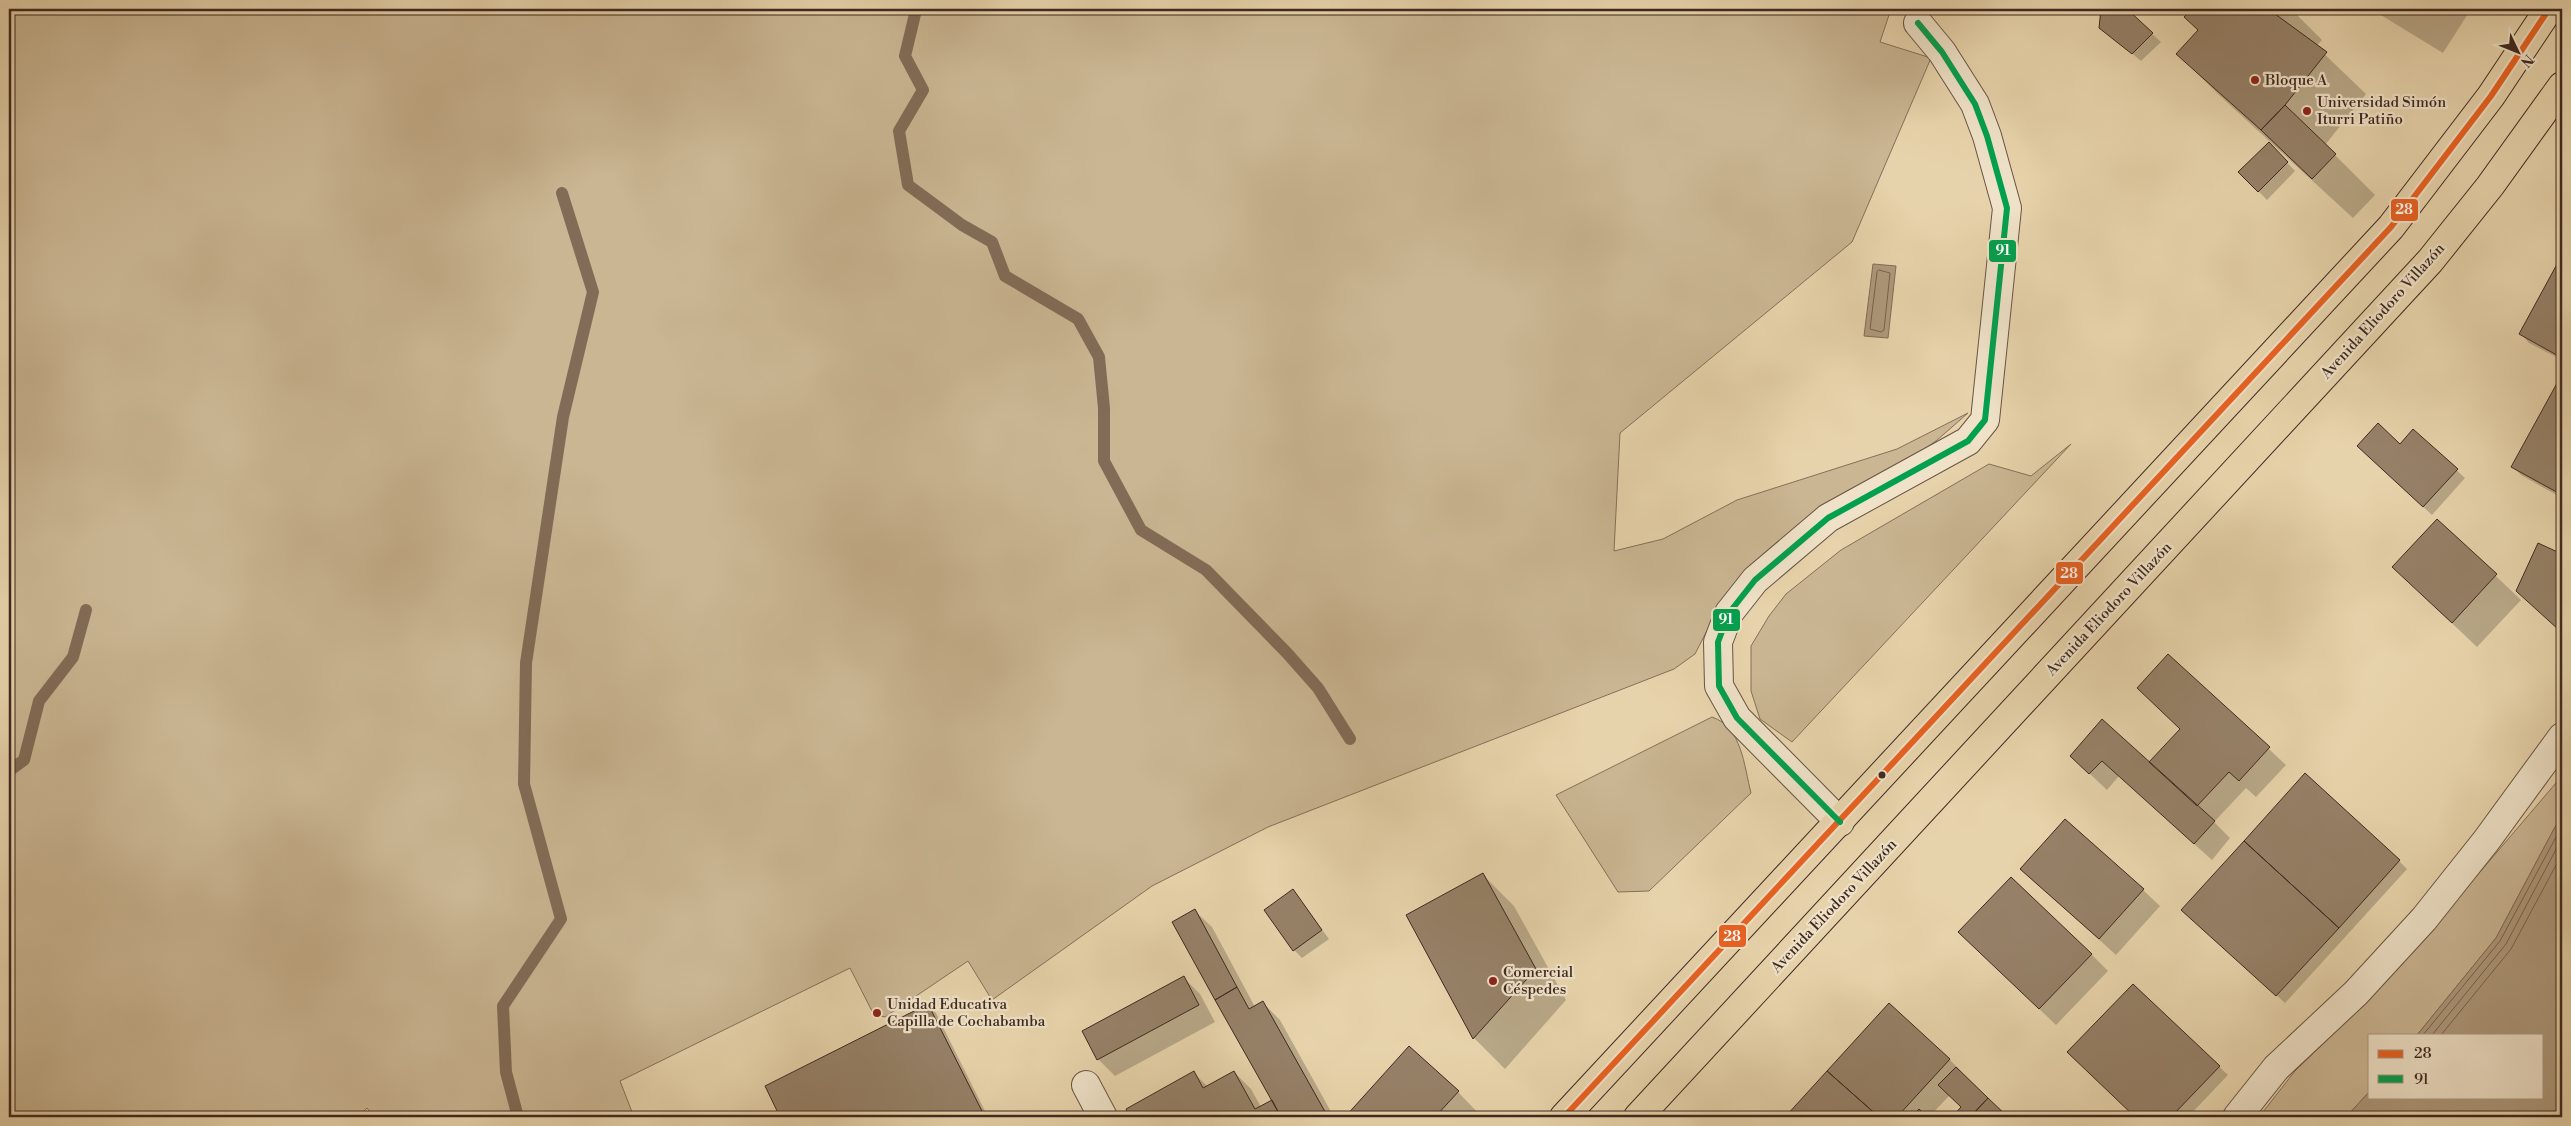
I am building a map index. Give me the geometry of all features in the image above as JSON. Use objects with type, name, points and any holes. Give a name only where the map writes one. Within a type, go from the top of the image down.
[{"type":"highway","points":[[1564,1117],[2391,227],[2491,96],[2548,9]]},
{"type":"highway","name":"Avenida Eliodoro Villazón","points":[[1638,1117],[2430,261],[2490,186],[2562,86]]},
{"type":"street","points":[[1840,822],[1737,718],[1719,686],[1718,642],[1730,613],[1755,580],[1828,518],[1968,441],[1985,420],[2007,208],[1987,136],[1975,104],[1942,52],[1918,23]]},
{"type":"street","points":[[2237,1117],[2276,1068],[2356,993],[2424,919],[2486,841],[2562,736]]},
{"type":"street","points":[[1086,1085],[1103,1117]]},
{"type":"shaded area","points":[[9,9],[1891,9],[1880,42],[1931,58],[1852,242],[1620,433],[1614,551],[1663,539],[1737,500],[1897,449],[1968,413],[1936,441],[1914,456],[1815,512],[1753,563],[1716,613],[1695,654],[1674,669],[1268,827],[1152,886],[992,1000],[968,961],[885,1017],[874,1015],[850,968],[620,1081],[634,1117],[374,1117],[367,1108],[358,1117],[9,1117]]},
{"type":"shaded area","points":[[2071,444],[1792,742],[1760,719],[1751,691],[1751,646],[1769,616],[1786,594],[1841,550],[1989,464],[2031,476]]},
{"type":"shaded area","points":[[1712,717],[1730,729],[1736,738],[1751,793],[1649,891],[1618,892],[1556,795]]},
{"type":"shaded area","points":[[2562,776],[2562,818],[2555,827],[2496,938],[2418,1034],[2368,1034],[2368,1093],[2346,1117],[2259,1117],[2295,1071],[2385,983]]},
{"type":"water","points":[[1873,264],[1896,266],[1888,338],[1864,336]]},
{"type":"water","points":[[2562,818],[2562,1117],[2346,1117],[2368,1093],[2368,1098],[2544,1098],[2544,1034],[2418,1034],[2496,938],[2555,827]]},
{"type":"building","points":[[2101,9],[2127,9],[2153,33],[2132,54],[2099,28]]},
{"type":"building","name":"Bloque A","points":[[2192,9],[2273,9],[2271,11],[2327,52],[2285,105],[2261,130],[2176,54],[2198,30],[2184,17]]},
{"type":"building","points":[[2285,105],[2336,154],[2312,179],[2261,130]]},
{"type":"building","points":[[2269,142],[2288,162],[2258,192],[2238,172]]},
{"type":"building","points":[[2562,255],[2562,358],[2519,334]]},
{"type":"building","points":[[2562,374],[2562,495],[2511,467]]},
{"type":"building","points":[[2378,423],[2400,444],[2413,429],[2458,469],[2423,507],[2357,446]]},
{"type":"building","points":[[2437,519],[2497,574],[2452,623],[2392,567]]},
{"type":"building","points":[[2538,543],[2562,554],[2562,622],[2559,630],[2516,591]]},
{"type":"building","points":[[2168,654],[2270,747],[2239,781],[2229,772],[2197,806],[2149,762],[2180,729],[2137,688]]},
{"type":"building","points":[[2102,719],[2215,821],[2194,844],[2102,761],[2089,774],[2070,756]]},
{"type":"building","points":[[2305,773],[2400,860],[2339,928],[2244,841]]},
{"type":"building","points":[[2065,819],[2144,889],[2099,939],[2020,869]]},
{"type":"building","points":[[2244,841],[2339,928],[2276,996],[2181,910]]},
{"type":"building","points":[[1483,873],[1536,969],[1473,1039],[1406,915]]},
{"type":"building","points":[[2011,877],[2092,954],[2039,1009],[1958,932]]},
{"type":"building","points":[[1293,889],[1322,930],[1293,951],[1264,910]]},
{"type":"building","points":[[1195,909],[1237,987],[1215,1000],[1172,922]]},
{"type":"building","points":[[1184,976],[1199,1005],[1097,1060],[1082,1031]]},
{"type":"building","points":[[2133,984],[2220,1066],[2171,1117],[2135,1117],[2067,1052]]},
{"type":"building","points":[[1237,987],[1249,1009],[1263,1001],[1328,1117],[1281,1117],[1215,1000]]},
{"type":"building","points":[[1889,1003],[1950,1059],[1897,1117],[1879,1117],[1827,1071]]},
{"type":"building","points":[[928,1004],[985,1117],[780,1117],[765,1086]]},
{"type":"building","points":[[1409,1046],[1459,1091],[1435,1117],[1345,1117]]},
{"type":"building","points":[[1956,1067],[1988,1098],[1970,1117],[1952,1117],[1961,1107],[1938,1085]]},
{"type":"building","points":[[1194,1071],[1203,1088],[1234,1071],[1255,1109],[1272,1100],[1281,1117],[1130,1117],[1126,1109]]},
{"type":"building","points":[[1827,1071],[1879,1117],[1785,1117]]},
{"type":"building","points":[[1988,1098],[2008,1117],[1970,1117]]},
{"type":"building","points":[[1919,1109],[1928,1117],[1911,1117]]},
{"type":"waterway","points":[[916,10],[905,56],[923,90],[899,131],[908,185],[962,225],[992,242],[1005,276],[1078,319],[1099,357],[1104,408],[1104,461],[1141,530],[1206,570],[1287,653],[1318,688],[1350,739]]},
{"type":"waterway","points":[[518,1117],[506,1072],[503,1006],[561,919],[524,784],[526,663],[563,417],[593,292],[562,193]]},
{"type":"waterway","points":[[9,771],[24,760],[39,701],[73,657],[86,610]]},
{"type":"transit line","name":"28","points":[[1564,1117],[2391,227],[2491,96],[2549,9]]},
{"type":"transit line","name":"91","points":[[1840,822],[1737,718],[1719,686],[1718,642],[1729,613],[1755,580],[1828,518],[1968,441],[1985,420],[2007,208],[1987,136],[1975,104],[1942,52],[1918,23]]},
{"type":"place","name":"Bloque A","points":[[2255,80]]},
{"type":"place","name":"Universidad Simón Iturri Patiño","points":[[2307,111]]},
{"type":"place","name":"Comercial Céspedes","points":[[1493,981]]},
{"type":"place","name":"Unidad Educativa Capilla de Cochabamba","points":[[877,1013]]}]
